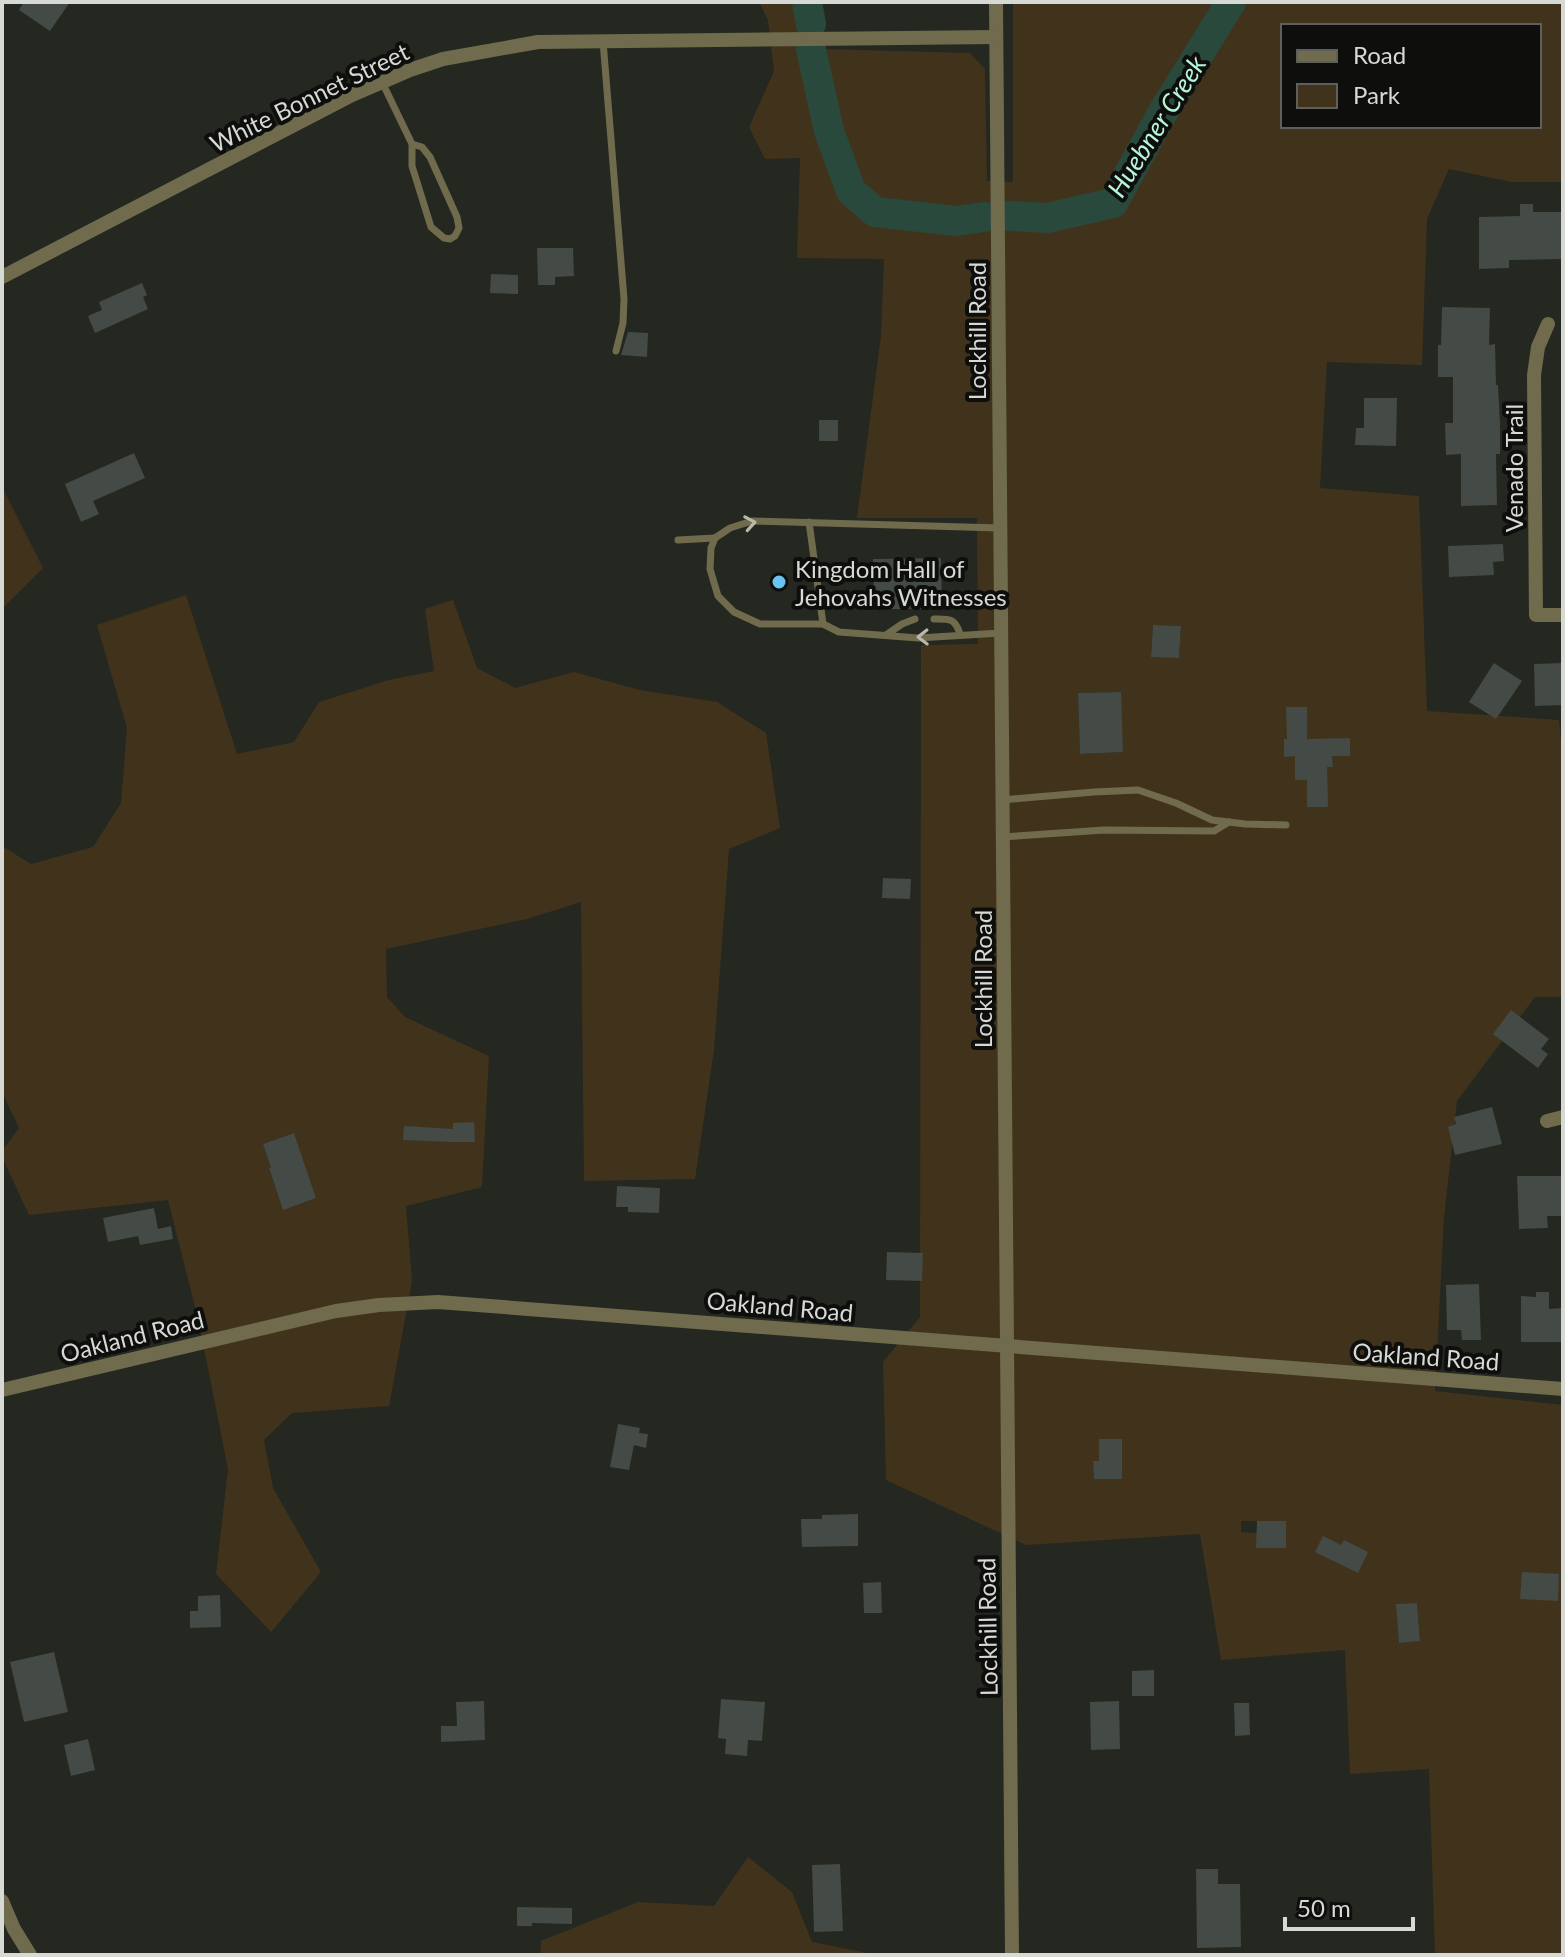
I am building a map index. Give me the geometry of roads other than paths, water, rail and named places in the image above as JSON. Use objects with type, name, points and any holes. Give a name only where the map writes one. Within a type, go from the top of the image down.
[{"type":"street","name":"Lockhill Road","points":[[996,2],[1012,1955]]},
{"type":"street","name":"White Bonnet Street","points":[[2,277],[352,95],[443,59],[538,42],[996,37]]},
{"type":"street","name":"Venado Trail","points":[[1548,324],[1538,347],[1534,375],[1536,615],[1563,615]]},
{"type":"street","points":[[1547,1121],[1563,1117]]},
{"type":"street","name":"Oakland Road","points":[[2,1390],[324,1314],[379,1305],[438,1302],[1563,1389]]},
{"type":"street","points":[[2,1901],[30,1955]]},
{"type":"lane","points":[[603,41],[624,299],[623,323],[616,351]]},
{"type":"lane","points":[[382,82],[412,144],[412,166],[431,227],[450,239],[459,228],[457,217],[430,157],[422,147],[412,144]]},
{"type":"lane","points":[[678,540],[715,538],[730,528],[752,521],[1000,528]]},
{"type":"lane","points":[[809,522],[823,624]]},
{"type":"lane","points":[[715,538],[710,569],[718,596],[734,612],[760,624],[823,624],[839,632],[918,638],[1001,633]]},
{"type":"lane","points":[[886,635],[915,619]]},
{"type":"lane","points":[[934,619],[949,619],[957,625],[960,634]]},
{"type":"lane","points":[[1002,800],[1138,790],[1212,820],[1286,825]]},
{"type":"lane","points":[[1002,837],[1104,830],[1214,831],[1229,822]]},
{"type":"waterway","name":"Huebner Creek","points":[[807,2],[811,24]]},
{"type":"waterway","name":"Huebner Creek","points":[[1010,216],[1047,218],[1113,203],[1163,112],[1231,2]]},
{"type":"waterway","name":"Huebner Creek","points":[[811,49],[829,131],[851,191],[875,212],[956,221],[985,217]]},
{"type":"place","name":"Kingdom Hall of Jehovahs Witnesses","points":[[779,582]]}]
